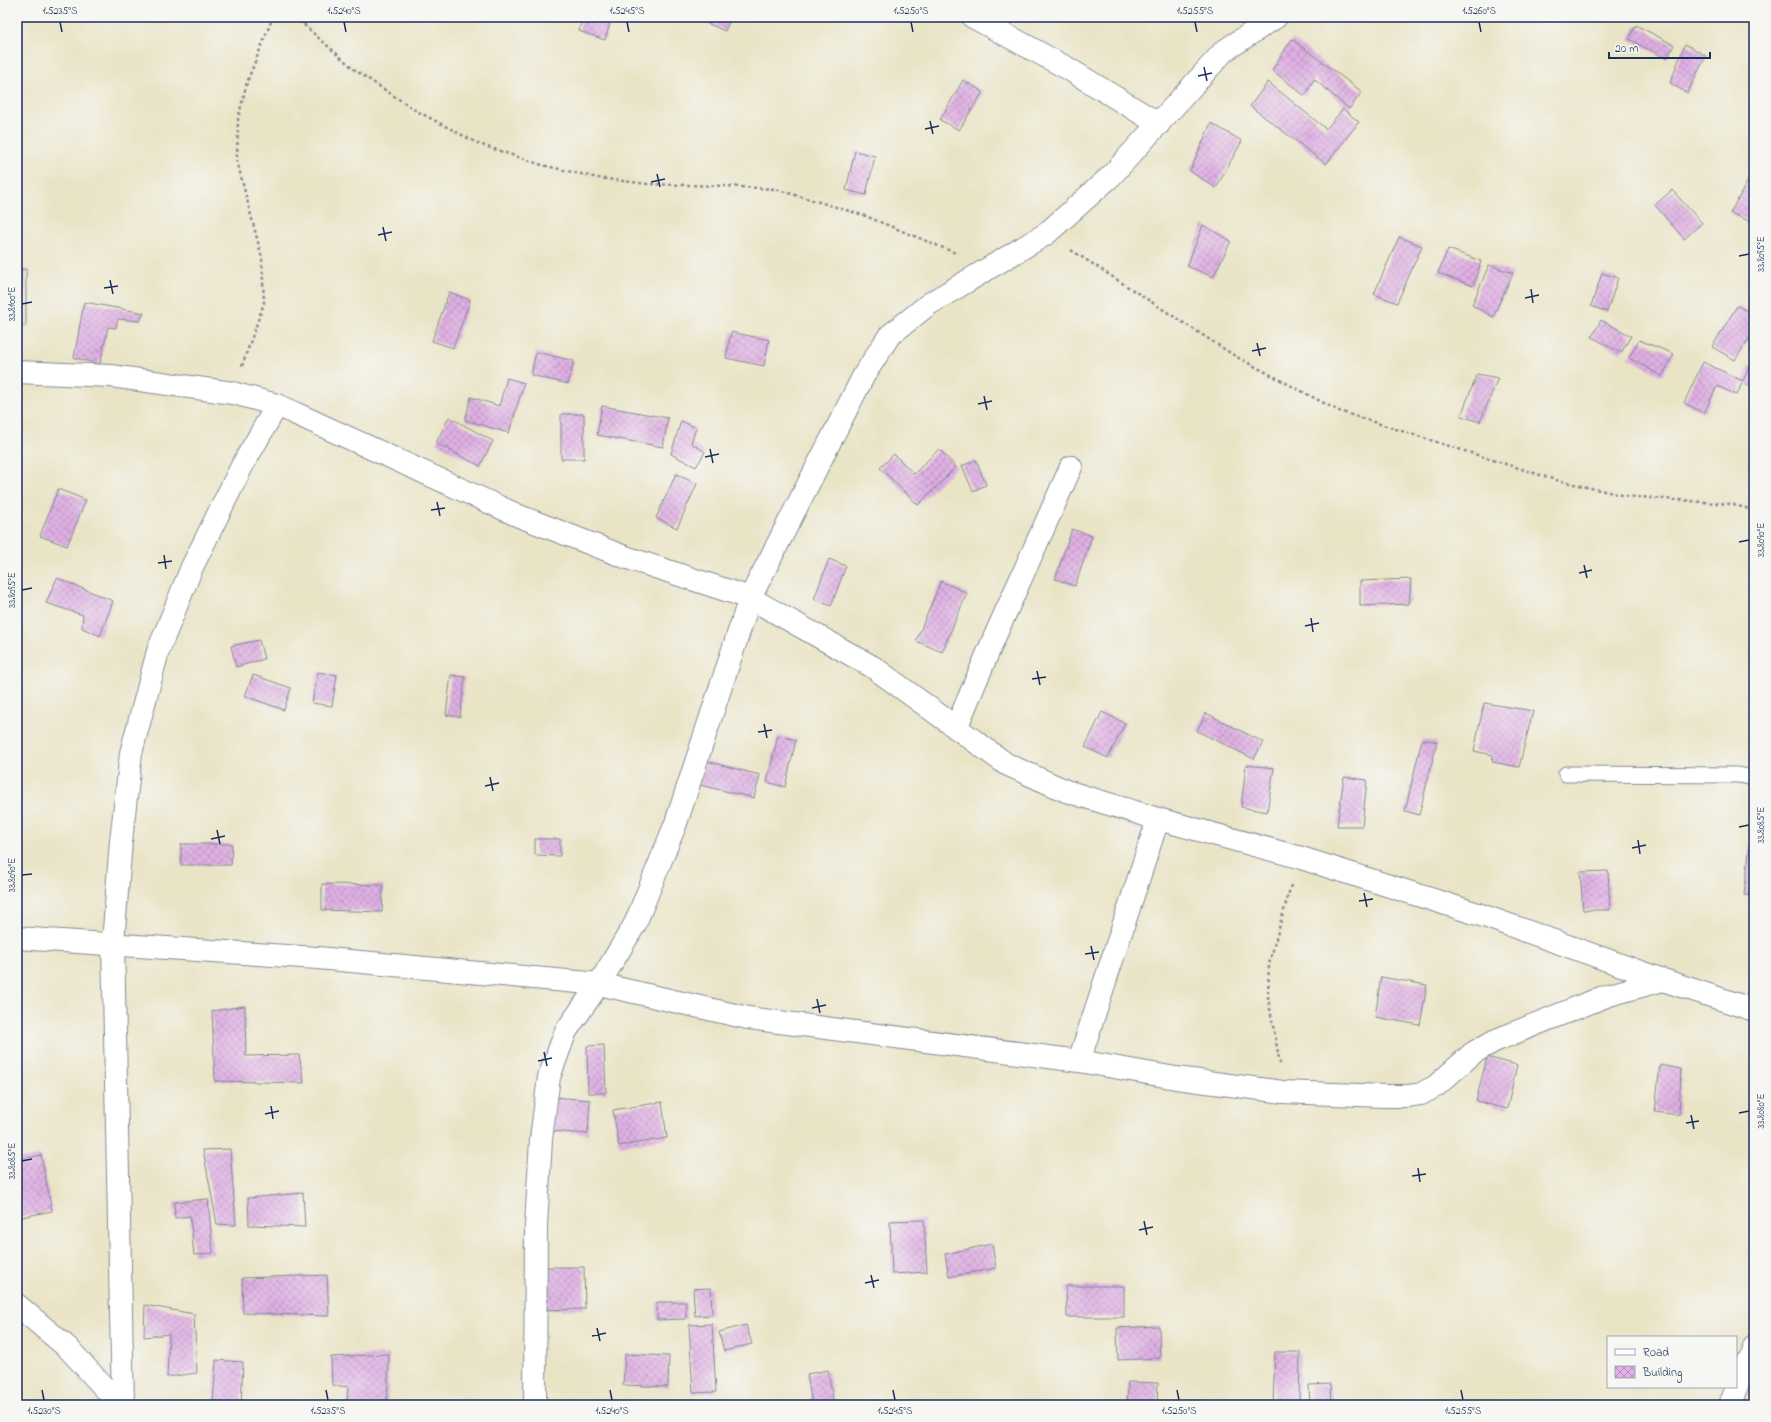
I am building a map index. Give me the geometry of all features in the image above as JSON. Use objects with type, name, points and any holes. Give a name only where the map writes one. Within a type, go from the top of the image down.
[{"type":"street","points":[[973,17],[1066,68],[1159,124]]},
{"type":"street","points":[[535,1405],[536,1226],[541,1139],[549,1077],[566,1031],[599,984],[635,924],[676,823],[750,598],[864,375],[889,336],[929,304],[1046,234],[1111,176],[1224,51],[1276,17]]},
{"type":"street","points":[[17,372],[111,376],[233,393],[277,405],[519,516],[625,557],[750,598],[873,667],[1006,764],[1066,791],[1158,819],[1298,857],[1484,916],[1663,980],[1754,1010]]},
{"type":"street","points":[[123,1405],[113,944],[121,841],[132,752],[158,651],[192,567],[242,466],[277,405]]},
{"type":"street","points":[[956,728],[995,636],[1071,467]]},
{"type":"street","points":[[1079,1061],[1158,819]]},
{"type":"street","points":[[17,938],[326,959],[599,984],[748,1018],[1079,1061],[1176,1078],[1283,1092],[1384,1096],[1408,1096],[1421,1094],[1436,1086],[1473,1053],[1494,1041],[1606,996],[1663,980]]},
{"type":"street","points":[[17,1305],[68,1348],[120,1405]]},
{"type":"street","points":[[1737,1385],[1754,1347]]},
{"type":"street","points":[[1730,1405],[1736,1388]]},
{"type":"lane","points":[[1566,774],[1723,775],[1754,778]]},
{"type":"path","points":[[233,393],[264,303],[262,258],[237,161],[238,120],[247,82],[273,17]]},
{"type":"path","points":[[295,17],[355,70],[415,110],[479,144],[542,165],[598,178],[648,184],[775,189],[863,214],[990,267]]},
{"type":"path","points":[[302,17],[305,25]]},
{"type":"path","points":[[1046,234],[1235,356],[1339,410],[1556,480],[1626,496],[1730,504],[1754,510]]},
{"type":"path","points":[[1283,1092],[1268,998],[1269,964],[1298,857]]},
{"type":"building","points":[[583,17],[603,17],[611,20],[605,40],[579,31]]},
{"type":"building","points":[[693,17],[731,17],[725,31]]},
{"type":"building","points":[[1636,25],[1674,45],[1667,59],[1629,39]]},
{"type":"building","points":[[1292,39],[1362,92],[1349,109],[1314,79],[1305,96],[1272,70]]},
{"type":"building","points":[[1685,44],[1706,56],[1687,93],[1670,83]]},
{"type":"building","points":[[963,80],[983,92],[959,130],[940,120]]},
{"type":"building","points":[[1268,82],[1326,129],[1343,109],[1359,122],[1326,164],[1250,106]]},
{"type":"building","points":[[1211,123],[1242,141],[1216,188],[1190,171]]},
{"type":"building","points":[[855,151],[875,156],[866,195],[846,190]]},
{"type":"building","points":[[1754,170],[1754,223],[1730,213]]},
{"type":"building","points":[[1672,190],[1702,223],[1684,239],[1655,205]]},
{"type":"building","points":[[1203,225],[1231,241],[1213,277],[1187,266]]},
{"type":"building","points":[[1399,237],[1422,246],[1397,303],[1374,294]]},
{"type":"building","points":[[1448,249],[1481,261],[1473,286],[1438,273]]},
{"type":"building","points":[[1489,265],[1513,273],[1493,317],[1472,305]]},
{"type":"building","points":[[26,269],[26,326],[17,326],[17,270]]},
{"type":"building","points":[[1602,273],[1618,278],[1607,312],[1591,306]]},
{"type":"building","points":[[449,292],[470,300],[453,348],[432,341]]},
{"type":"building","points":[[84,302],[144,313],[140,321],[118,319],[116,328],[108,327],[100,364],[74,358]]},
{"type":"building","points":[[1737,306],[1754,314],[1754,331],[1735,360],[1712,347]]},
{"type":"building","points":[[1601,320],[1631,336],[1621,353],[1592,337]]},
{"type":"building","points":[[731,332],[769,340],[764,366],[726,358]]},
{"type":"building","points":[[1639,340],[1674,354],[1662,376],[1629,358]]},
{"type":"building","points":[[536,352],[574,361],[568,384],[531,375]]},
{"type":"building","points":[[1703,362],[1743,381],[1750,365],[1754,367],[1754,388],[1742,383],[1737,395],[1717,386],[1704,413],[1684,403]]},
{"type":"building","points":[[1477,374],[1498,378],[1480,422],[1461,416]]},
{"type":"building","points":[[507,378],[524,383],[509,433],[465,420],[471,397],[499,406]]},
{"type":"building","points":[[602,406],[668,418],[663,447],[597,435]]},
{"type":"building","points":[[561,414],[584,414],[584,459],[561,459]]},
{"type":"building","points":[[449,417],[493,441],[480,466],[436,443]]},
{"type":"building","points":[[681,421],[696,428],[691,443],[705,452],[696,467],[671,454]]},
{"type":"building","points":[[939,449],[956,467],[918,505],[880,468],[894,454],[914,474]]},
{"type":"building","points":[[976,460],[986,485],[973,491],[962,466]]},
{"type":"building","points":[[676,474],[697,484],[677,528],[656,518]]},
{"type":"building","points":[[58,489],[86,500],[67,546],[40,536]]},
{"type":"building","points":[[1072,529],[1092,536],[1075,586],[1055,579]]},
{"type":"building","points":[[829,559],[846,566],[831,606],[814,599]]},
{"type":"building","points":[[57,578],[113,601],[100,636],[82,628],[83,615],[46,603]]},
{"type":"building","points":[[1411,579],[1409,604],[1360,606],[1360,581]]},
{"type":"building","points":[[941,581],[967,593],[942,652],[916,641]]},
{"type":"building","points":[[259,640],[264,659],[236,667],[231,646]]},
{"type":"building","points":[[318,672],[337,675],[332,706],[312,703]]},
{"type":"building","points":[[253,675],[291,688],[284,710],[245,696]]},
{"type":"building","points":[[451,675],[465,677],[460,717],[446,715]]},
{"type":"building","points":[[1484,703],[1533,711],[1519,767],[1492,762],[1493,755],[1474,751]]},
{"type":"building","points":[[1102,712],[1125,723],[1108,758],[1085,747]]},
{"type":"building","points":[[1206,713],[1263,742],[1254,759],[1197,731]]},
{"type":"building","points":[[778,735],[796,740],[785,787],[767,782]]},
{"type":"building","points":[[1422,739],[1437,742],[1419,815],[1405,811]]},
{"type":"building","points":[[706,761],[760,775],[754,798],[700,785]]},
{"type":"building","points":[[1246,765],[1274,768],[1267,812],[1241,807]]},
{"type":"building","points":[[1344,777],[1367,780],[1362,826],[1337,826]]},
{"type":"building","points":[[535,839],[560,839],[560,856],[535,855]]},
{"type":"building","points":[[181,844],[232,844],[231,865],[181,865]]},
{"type":"building","points":[[1750,844],[1754,844],[1754,896],[1744,895]]},
{"type":"building","points":[[1608,871],[1610,910],[1583,910],[1580,872]]},
{"type":"building","points":[[322,884],[383,885],[382,912],[322,910]]},
{"type":"building","points":[[1381,977],[1427,985],[1420,1025],[1375,1017]]},
{"type":"building","points":[[245,1006],[246,1056],[299,1055],[304,1083],[215,1081],[212,1011]]},
{"type":"building","points":[[604,1045],[606,1093],[588,1093],[587,1046]]},
{"type":"building","points":[[1487,1057],[1517,1065],[1507,1109],[1476,1101]]},
{"type":"building","points":[[1660,1065],[1681,1069],[1679,1115],[1655,1112]]},
{"type":"building","points":[[554,1097],[590,1100],[588,1134],[551,1131]]},
{"type":"building","points":[[662,1102],[667,1138],[619,1146],[613,1110]]},
{"type":"building","points":[[230,1149],[236,1225],[217,1224],[203,1150]]},
{"type":"building","points":[[41,1155],[52,1211],[17,1218],[17,1160]]},
{"type":"building","points":[[303,1193],[305,1227],[249,1225],[248,1198]]},
{"type":"building","points":[[208,1199],[213,1253],[194,1255],[190,1216],[175,1218],[174,1202]]},
{"type":"building","points":[[924,1220],[927,1272],[892,1274],[890,1221]]},
{"type":"building","points":[[992,1244],[996,1268],[949,1277],[945,1254]]},
{"type":"building","points":[[536,1267],[584,1267],[585,1309],[537,1310]]},
{"type":"building","points":[[327,1275],[329,1316],[243,1313],[242,1278]]},
{"type":"building","points":[[1066,1286],[1124,1286],[1124,1317],[1067,1317]]},
{"type":"building","points":[[711,1288],[712,1315],[695,1316],[693,1289]]},
{"type":"building","points":[[657,1302],[686,1302],[686,1319],[657,1320]]},
{"type":"building","points":[[145,1305],[194,1314],[197,1373],[167,1377],[169,1334],[144,1337]]},
{"type":"building","points":[[712,1324],[716,1392],[693,1393],[689,1325]]},
{"type":"building","points":[[746,1325],[752,1344],[724,1351],[719,1332]]},
{"type":"building","points":[[1159,1326],[1160,1358],[1118,1360],[1117,1328]]},
{"type":"building","points":[[1275,1352],[1300,1352],[1299,1405],[1273,1405]]},
{"type":"building","points":[[389,1354],[387,1405],[347,1405],[348,1387],[332,1385],[331,1357]]},
{"type":"building","points":[[625,1354],[669,1356],[668,1387],[623,1385]]},
{"type":"building","points":[[216,1360],[243,1362],[241,1405],[213,1405]]},
{"type":"building","points":[[828,1370],[834,1405],[812,1405],[807,1374]]},
{"type":"building","points":[[1128,1382],[1158,1383],[1157,1405],[1127,1405]]},
{"type":"building","points":[[1331,1384],[1332,1405],[1310,1405],[1309,1385]]}]
